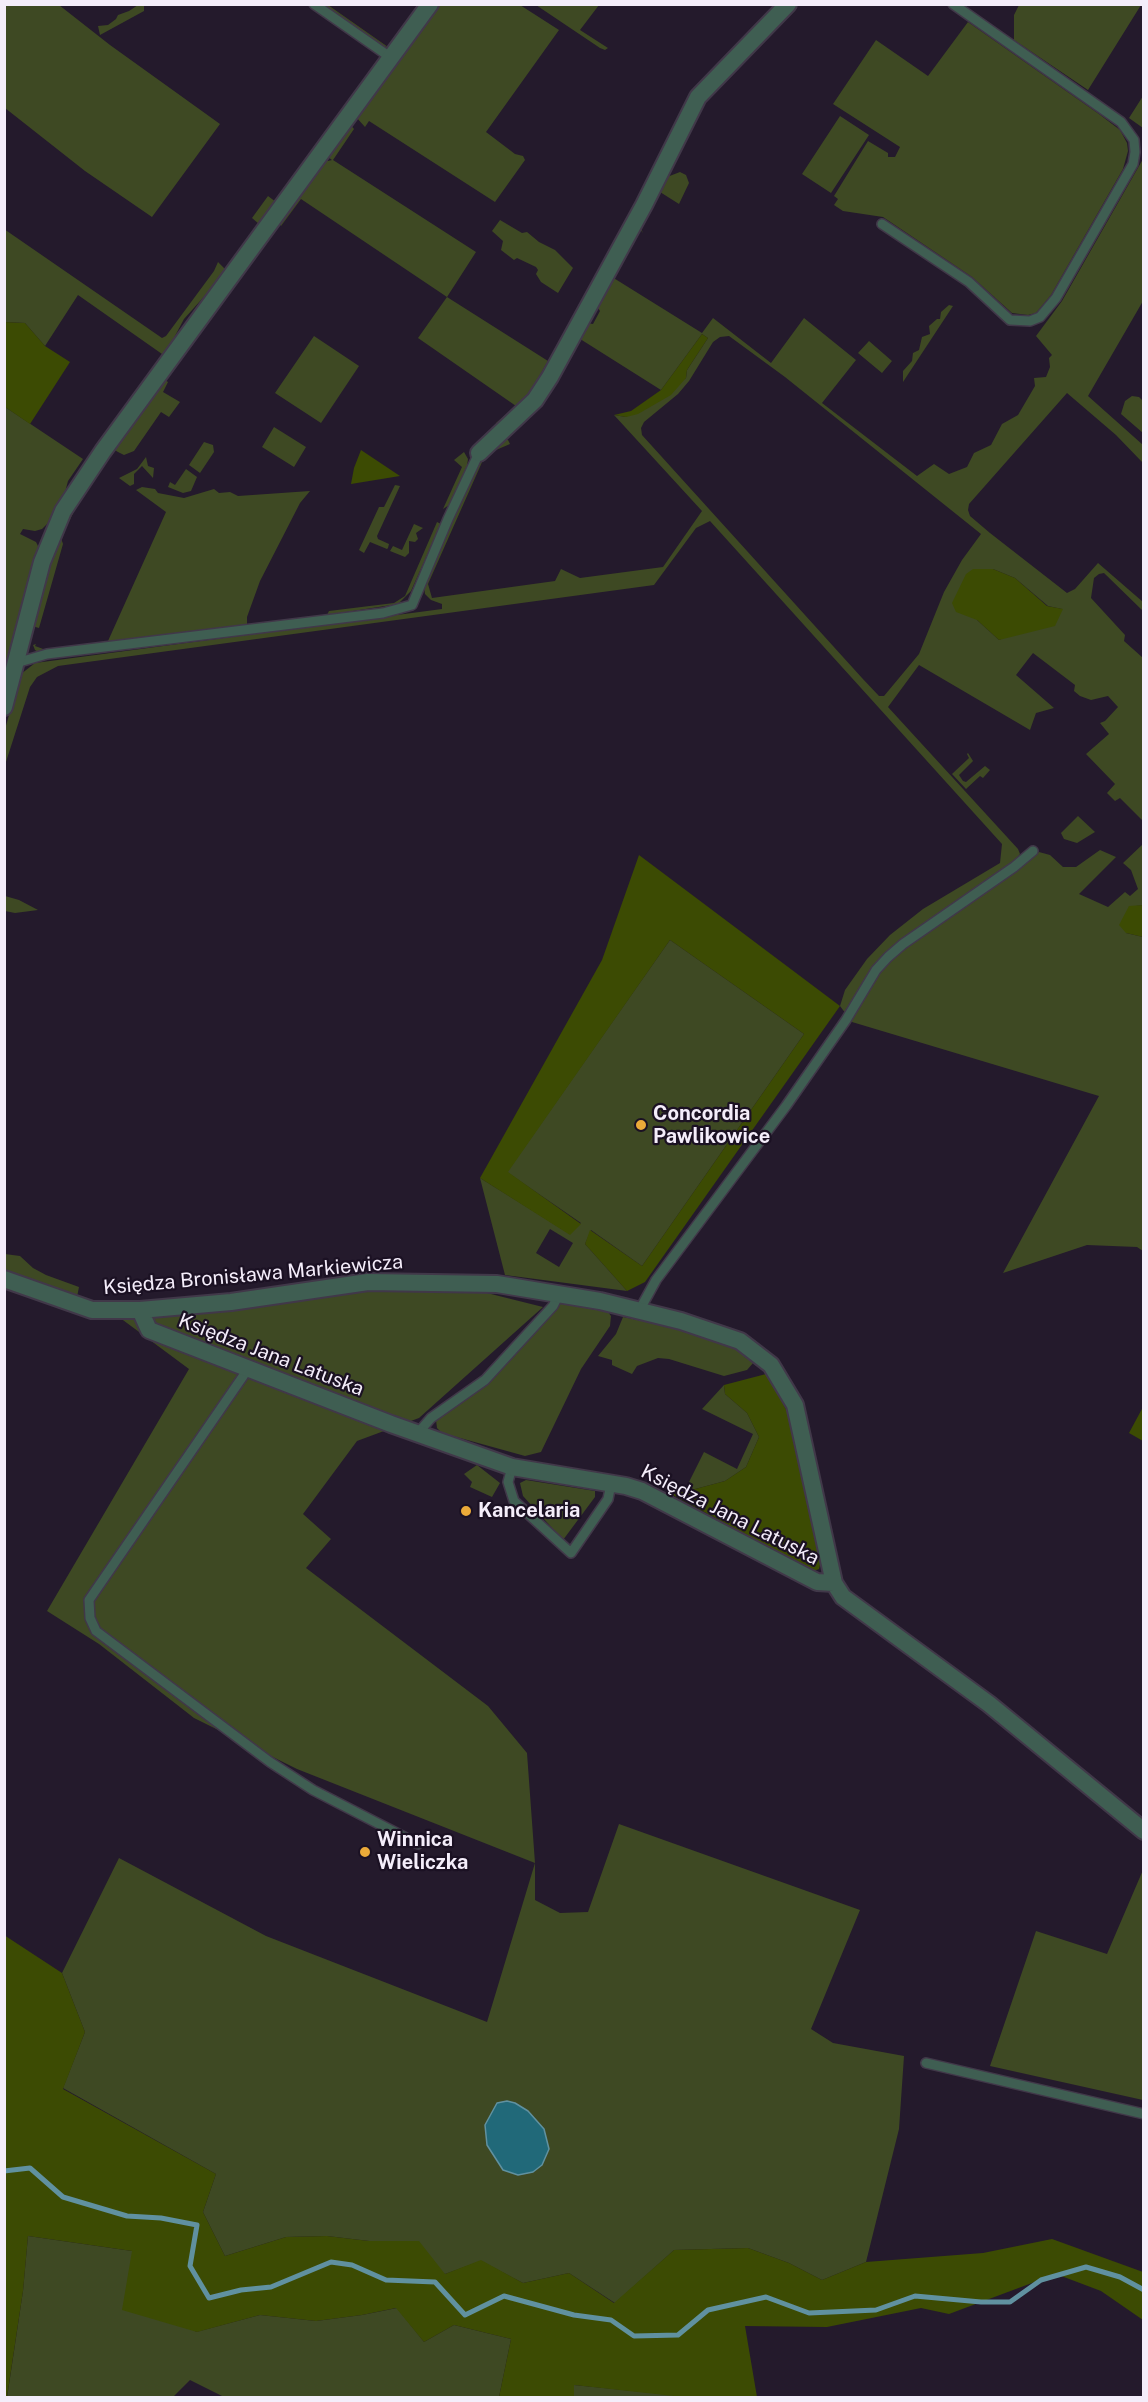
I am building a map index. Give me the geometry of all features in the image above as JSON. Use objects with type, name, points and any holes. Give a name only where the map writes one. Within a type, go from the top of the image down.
[{"type":"street","points":[[4,707],[12,668],[42,562],[63,511],[102,451],[430,4]]},
{"type":"street","points":[[479,453],[535,400],[550,377],[644,205],[685,118],[698,97],[788,4]]},
{"type":"street","name":"Księdza Bronisława Markiewicza","points":[[4,1279],[92,1310],[140,1310],[231,1302],[368,1282],[497,1284],[600,1301],[681,1321],[740,1341],[771,1365],[795,1405],[834,1583]]},
{"type":"street","name":"Księdza Jana Latuska","points":[[140,1310],[149,1330],[248,1369],[417,1434],[512,1467],[626,1486],[642,1491],[817,1582],[834,1583],[843,1597],[989,1704],[1143,1832]]},
{"type":"lane","points":[[314,4],[390,57]]},
{"type":"lane","points":[[882,224],[969,282],[1010,320],[1030,321],[1040,317],[1056,298],[1133,164],[1134,140],[1121,122],[953,4]]},
{"type":"lane","points":[[12,668],[47,654],[382,613],[412,605],[443,529],[479,453]]},
{"type":"lane","points":[[639,1311],[656,1280],[786,1106],[846,1020],[876,970],[903,944],[1014,867],[1033,851]]},
{"type":"lane","points":[[417,1434],[431,1418],[485,1380],[553,1306],[559,1294]]},
{"type":"lane","points":[[248,1369],[89,1600],[90,1618],[96,1631],[270,1762],[313,1790],[418,1844]]},
{"type":"lane","points":[[512,1467],[508,1482],[514,1501],[571,1553],[608,1499],[611,1484]]},
{"type":"lane","points":[[926,2063],[1143,2114]]},
{"type":"green space","points":[[1019,4],[1141,5],[1088,90],[1014,40],[1014,15]]},
{"type":"green space","points":[[4,5],[59,5],[110,45],[220,124],[152,217],[85,171],[5,108]]},
{"type":"green space","points":[[138,5],[144,5],[144,11],[100,35],[98,26],[108,25],[118,15]]},
{"type":"green space","points":[[323,5],[328,5],[388,47],[381,46]]},
{"type":"green space","points":[[434,5],[520,5],[559,30],[486,132],[515,154],[523,156],[525,160],[495,202],[369,121],[365,127],[356,117]]},
{"type":"green space","points":[[536,5],[599,5],[580,30],[608,48],[605,50],[600,48]]},
{"type":"green space","points":[[968,22],[1099,114],[1120,130],[1127,143],[1128,151],[1123,169],[1051,295],[1036,313],[1028,315],[1012,313],[972,277],[883,217],[843,211],[834,205],[838,199],[834,196],[868,141],[888,153],[888,157],[895,157],[900,147],[833,104],[876,40],[928,76]]},
{"type":"green space","points":[[1143,96],[1143,128],[1129,118]]},
{"type":"green space","points":[[840,116],[869,135],[831,193],[802,174]]},
{"type":"green space","points":[[350,124],[354,129],[333,160],[476,252],[447,297],[301,199],[281,226],[279,223],[322,157],[328,161],[332,160],[324,154]]},
{"type":"green space","points":[[1143,159],[1143,301],[1088,396],[1143,445],[1143,463],[1116,435],[1067,393],[969,504],[968,510],[970,516],[990,533],[1067,593],[1075,589],[1098,563],[1143,602],[1143,611],[1104,573],[1094,578],[1091,598],[1125,635],[1124,641],[1143,658],[1143,821],[1120,798],[1115,801],[1107,793],[1115,784],[1086,754],[1109,734],[1100,723],[1105,721],[1118,707],[1108,696],[1091,700],[1080,696],[1074,691],[1075,685],[1033,653],[1016,675],[1054,708],[1036,713],[1030,730],[919,665],[888,707],[1018,849],[1020,854],[1005,868],[1011,873],[1039,852],[1050,855],[1063,867],[1076,867],[1100,850],[1116,857],[1079,894],[1108,907],[1125,892],[1130,896],[1138,889],[1131,870],[1123,863],[1143,844],[1143,905],[1129,907],[1126,933],[1143,937],[1143,1251],[1137,1247],[1087,1245],[1003,1273],[1099,1096],[852,1022],[840,1006],[845,990],[867,959],[890,935],[923,909],[1000,863],[1002,844],[710,521],[696,528],[654,585],[58,666],[37,677],[30,687],[5,765],[5,729],[21,674],[35,663],[442,609],[442,604],[431,600],[425,594],[424,587],[476,467],[500,440],[508,440],[510,444],[489,453],[483,460],[428,584],[432,598],[555,581],[561,569],[580,578],[663,567],[702,511],[614,415],[626,417],[686,378],[687,370],[708,338],[702,334],[661,390],[577,337],[586,323],[593,324],[600,311],[596,305],[612,277],[702,333],[713,318],[771,363],[804,318],[856,360],[822,403],[917,476],[934,464],[949,474],[967,467],[974,453],[991,445],[1002,424],[1018,415],[1035,386],[1034,378],[1046,377],[1050,367],[1049,358],[1052,355],[1036,336],[1062,301]],"holes":[[[729,336],[785,377],[981,534],[962,560],[944,592],[919,654],[884,696],[879,696],[862,678],[642,435],[641,428],[644,422],[678,394],[689,381],[713,342],[720,337]],[[993,569],[1015,578],[1048,606],[1062,609],[999,640],[977,620]]]},
{"type":"green space","points":[[680,172],[686,175],[689,183],[679,204],[660,192],[641,229],[643,233],[639,228],[667,177]]},
{"type":"green space","points":[[268,196],[276,202],[259,224],[252,218]]},
{"type":"green space","points":[[500,220],[522,233],[527,232],[539,242],[555,250],[573,268],[558,293],[541,282],[536,274],[538,270],[536,267],[517,258],[514,260],[501,250],[503,241],[492,231]]},
{"type":"green space","points":[[4,229],[162,338],[166,336],[214,271],[218,262],[227,271],[184,319],[166,353],[162,354],[78,295],[45,346],[25,323],[5,322]]},
{"type":"green space","points":[[447,297],[548,361],[537,380],[541,383],[501,426],[496,423],[516,406],[418,338]]},
{"type":"green space","points":[[949,305],[953,306],[903,382],[903,371],[912,361],[913,353],[919,350],[922,337],[930,334],[929,326],[940,319],[941,312]]},
{"type":"green space","points":[[4,322],[25,323],[45,346],[70,362],[30,424],[5,407]]},
{"type":"green space","points":[[702,334],[708,338],[687,370],[686,378],[671,395],[638,414],[626,417],[614,415],[631,411],[661,390]]},
{"type":"green space","points":[[314,336],[359,366],[321,423],[275,393]]},
{"type":"green space","points":[[869,341],[892,361],[882,373],[858,353]]},
{"type":"green space","points":[[161,377],[168,382],[163,392],[180,402],[169,417],[161,412],[134,451],[124,455],[113,449]]},
{"type":"green space","points":[[1132,396],[1139,397],[1143,401],[1143,433],[1121,414],[1125,401]]},
{"type":"green space","points":[[5,407],[83,459],[68,481],[64,496],[47,524],[35,531],[23,529],[20,534],[36,542],[37,561],[8,663],[5,662]]},
{"type":"green space","points":[[274,427],[306,447],[294,467],[262,447]]},
{"type":"green space","points":[[204,442],[213,445],[214,452],[200,473],[189,465]]},
{"type":"green space","points":[[361,450],[400,476],[351,484]]},
{"type":"green space","points":[[464,452],[468,459],[467,466],[449,505],[443,509],[462,467],[454,460]]},
{"type":"green space","points":[[146,457],[148,466],[154,468],[153,478],[142,466],[134,474],[134,484],[130,486],[119,478],[137,469]]},
{"type":"green space","points":[[103,461],[106,463],[79,501],[61,538],[63,544],[39,628],[32,626],[55,537]]},
{"type":"green space","points":[[186,469],[197,477],[191,491],[183,493],[168,487],[170,482],[175,485]]},
{"type":"green space","points":[[395,485],[400,486],[377,536],[378,539],[389,544],[388,548],[370,542],[364,553],[359,550],[379,507],[384,507]]},
{"type":"green space","points":[[142,487],[184,498],[214,489],[219,493],[230,492],[238,496],[310,491],[300,503],[260,581],[247,617],[247,625],[38,652],[33,645],[36,644],[35,646],[46,650],[108,641],[166,512],[136,490]]},
{"type":"green space","points":[[437,522],[441,524],[411,591],[398,604],[327,615],[329,611],[394,603],[405,596]]},
{"type":"green space","points":[[414,524],[423,528],[416,533],[418,539],[415,542],[409,541],[409,553],[405,557],[390,551],[393,546],[402,550]]},
{"type":"green space","points":[[973,569],[993,569],[1015,578],[1047,606],[1063,609],[1055,626],[999,640],[977,620],[956,612],[952,603],[966,574]]},
{"type":"green space","points":[[968,753],[973,761],[959,775],[963,781],[966,782],[985,766],[990,770],[983,778],[980,776],[966,789],[952,774],[969,758]]},
{"type":"green space","points":[[1078,816],[1095,832],[1077,843],[1064,839],[1061,833]]},
{"type":"green space","points":[[639,855],[840,1006],[645,1282],[627,1291],[585,1244],[590,1230],[642,1266],[804,1034],[670,940],[508,1172],[581,1224],[570,1235],[480,1178],[602,960]]},
{"type":"green space","points":[[5,896],[38,910],[15,913],[5,911]]},
{"type":"green space","points":[[1143,905],[1143,937],[1126,933],[1119,925],[1129,906]]},
{"type":"green space","name":"Concordia Pawlikowice","points":[[670,940],[804,1034],[642,1266],[591,1230],[585,1244],[627,1291],[505,1275],[480,1178],[570,1234],[581,1223],[507,1172]],"holes":[[[550,1229],[573,1243],[559,1267],[536,1253]]]},
{"type":"green space","points":[[5,1254],[20,1256],[33,1268],[46,1275],[79,1287],[77,1297],[5,1273]]},
{"type":"green space","points":[[375,1290],[475,1290],[543,1307],[419,1418],[357,1441],[303,1514],[331,1539],[306,1568],[488,1706],[527,1753],[535,1863],[297,1769],[194,1718],[99,1644],[47,1611],[189,1369],[104,1306],[211,1305]]},
{"type":"green space","points":[[560,1303],[608,1312],[611,1316],[610,1326],[581,1369],[541,1452],[525,1456],[442,1433],[437,1428],[436,1420],[490,1382]]},
{"type":"green space","points":[[623,1317],[687,1330],[745,1352],[754,1362],[747,1370],[724,1376],[669,1359],[658,1358],[637,1366],[632,1374],[612,1365],[612,1360],[598,1356],[616,1334]]},
{"type":"green space","points":[[766,1374],[772,1380],[791,1420],[821,1561],[819,1569],[814,1571],[669,1493],[684,1492],[725,1481],[746,1467],[759,1437],[747,1413],[725,1394],[724,1385]]},
{"type":"green space","points":[[724,1385],[725,1394],[747,1413],[759,1437],[746,1467],[725,1481],[684,1492],[704,1452],[737,1469],[753,1434],[702,1409]]},
{"type":"green space","points":[[1143,1407],[1143,1441],[1129,1433]]},
{"type":"green space","points":[[477,1465],[500,1483],[492,1497],[470,1487],[472,1482],[464,1474]]},
{"type":"green space","points":[[526,1480],[595,1491],[595,1497],[563,1540],[523,1496],[520,1483]]},
{"type":"green space","points":[[619,1824],[860,1910],[811,2029],[833,2043],[904,2056],[899,2129],[866,2262],[822,2280],[789,2263],[748,2248],[674,2250],[615,2303],[569,2273],[523,2283],[481,2261],[445,2274],[369,2241],[327,2236],[286,2237],[225,2256],[203,2212],[216,2174],[63,2088],[85,2032],[62,1973],[119,1858],[266,1936],[487,2022],[535,1863],[535,1900],[560,1913],[588,1912]]},
{"type":"green space","points":[[1143,1870],[1143,2100],[990,2066],[1036,1931],[1107,1954]]},
{"type":"green space","points":[[4,1935],[62,1973],[85,2032],[63,2089],[216,2174],[203,2212],[225,2256],[286,2237],[327,2236],[369,2241],[419,2241],[445,2274],[481,2260],[523,2283],[569,2273],[614,2303],[674,2250],[748,2248],[789,2263],[822,2280],[866,2262],[983,2253],[1052,2239],[1143,2272],[1143,2320],[1101,2291],[1056,2274],[949,2314],[921,2308],[827,2327],[745,2326],[757,2397],[683,2397],[574,2385],[574,2397],[499,2397],[511,2339],[454,2325],[424,2342],[396,2308],[316,2321],[260,2315],[197,2332],[122,2310],[132,2251],[28,2236],[23,2291],[7,2397],[5,2397]]},
{"type":"green space","points":[[28,2236],[132,2251],[196,2332],[260,2315],[316,2321],[397,2308],[424,2342],[454,2325],[511,2339],[499,2397],[224,2397],[190,2380],[173,2397],[7,2398],[23,2291]]},
{"type":"green space","points":[[574,2385],[683,2396],[574,2398]]},
{"type":"water","points":[[507,2101],[528,2111],[544,2129],[549,2149],[542,2165],[533,2172],[518,2175],[503,2170],[487,2145],[485,2125],[497,2103]]},
{"type":"waterway","points":[[4,2171],[30,2168],[63,2197],[127,2216],[161,2218],[197,2225],[190,2266],[209,2298],[241,2290],[271,2287],[331,2262],[352,2265],[386,2280],[435,2282],[465,2315],[504,2296],[574,2315],[611,2320],[634,2336],[678,2335],[708,2310],[766,2297],[809,2313],[876,2310],[915,2296],[981,2302],[1010,2302],[1041,2280],[1086,2267],[1120,2277],[1144,2290]]},
{"type":"place","name":"Concordia Pawlikowice","points":[[641,1125]]},
{"type":"place","name":"Kancelaria","points":[[466,1511]]},
{"type":"place","name":"Winnica Wieliczka","points":[[365,1852]]}]
